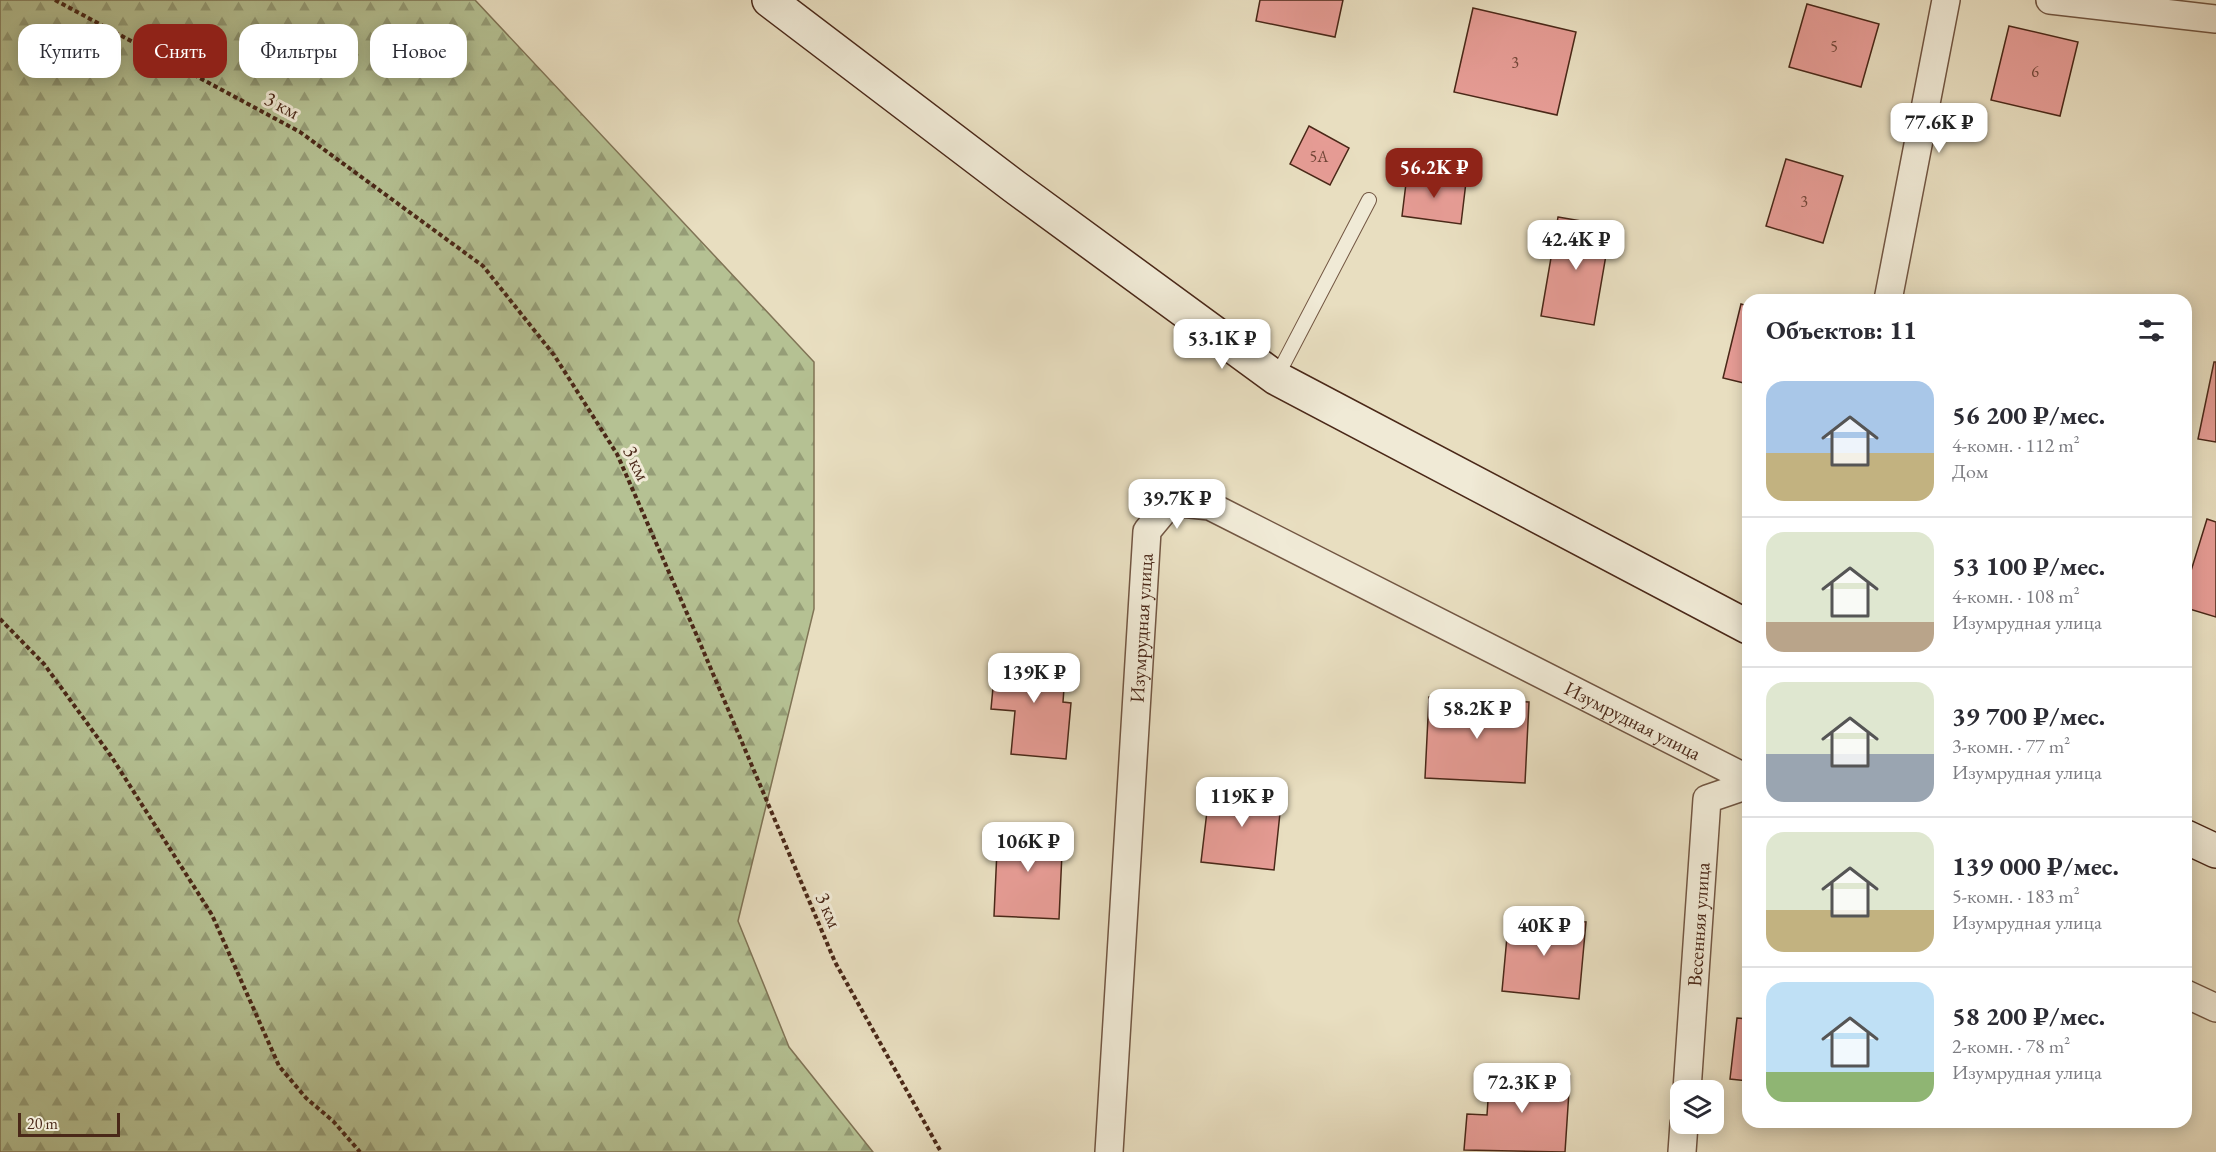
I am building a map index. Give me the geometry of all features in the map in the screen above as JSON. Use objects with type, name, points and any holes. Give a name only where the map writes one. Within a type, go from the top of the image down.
[{"type":"street","points":[[769,0],[1015,187],[1276,378],[1742,624]]},
{"type":"street","points":[[1889,294],[1946,0]]},
{"type":"street","points":[[2050,0],[2216,19]]},
{"type":"street","name":"Изумрудная улица","points":[[1109,1152],[1147,531],[1171,502],[1210,506],[1742,776]]},
{"type":"street","name":"Весенняя улица","points":[[1688,1080],[1707,799],[1742,787]]},
{"type":"street","points":[[2192,840],[2216,851]]},
{"type":"street","points":[[2192,997],[2216,1008]]},
{"type":"street","points":[[1682,1152],[1683,1134]]},
{"type":"lane","points":[[1276,378],[1369,200]]},
{"type":"path","name":"3 км","points":[[55,0],[300,132],[483,266],[554,355],[617,453],[835,962],[941,1152]]},
{"type":"path","points":[[0,619],[44,664],[111,756],[212,915],[279,1066],[306,1098],[333,1121],[360,1152]]},
{"type":"green space","points":[[0,0],[475,0],[814,362],[814,609],[738,921],[789,1047],[873,1152],[0,1152]]},
{"type":"building","points":[[1260,0],[1343,0],[1335,37],[1256,21]]},
{"type":"building","points":[[1807,4],[1879,24],[1861,87],[1789,67]]},
{"type":"building","points":[[1473,8],[1576,32],[1557,115],[1454,92]]},
{"type":"building","points":[[2009,26],[2078,42],[2060,116],[1991,100]]},
{"type":"building","points":[[1309,126],[1349,148],[1330,185],[1290,164]]},
{"type":"building","points":[[1786,159],[1843,176],[1823,243],[1766,226]]},
{"type":"building","points":[[1407,175],[1466,182],[1461,224],[1402,216]]},
{"type":"building","points":[[1558,217],[1611,226],[1594,325],[1541,316]]},
{"type":"building","points":[[1741,304],[1742,383],[1723,378]]},
{"type":"building","points":[[2214,362],[2216,362],[2216,442],[2198,439]]},
{"type":"building","points":[[2207,519],[2216,522],[2216,617],[2192,610],[2192,568]]},
{"type":"building","points":[[996,655],[1066,661],[1063,702],[1071,703],[1066,759],[1011,754],[1015,711],[991,709]]},
{"type":"building","points":[[1429,697],[1529,702],[1525,783],[1425,778]]},
{"type":"building","points":[[1210,786],[1282,794],[1274,870],[1201,862]]},
{"type":"building","points":[[998,828],[1063,831],[1059,919],[994,916]]},
{"type":"building","points":[[1509,915],[1586,922],[1579,999],[1502,991]]},
{"type":"building","points":[[1737,1018],[1742,1018],[1742,1080],[1730,1079]]},
{"type":"building","points":[[1490,1071],[1570,1076],[1565,1152],[1464,1150],[1467,1114],[1487,1115]]}]
